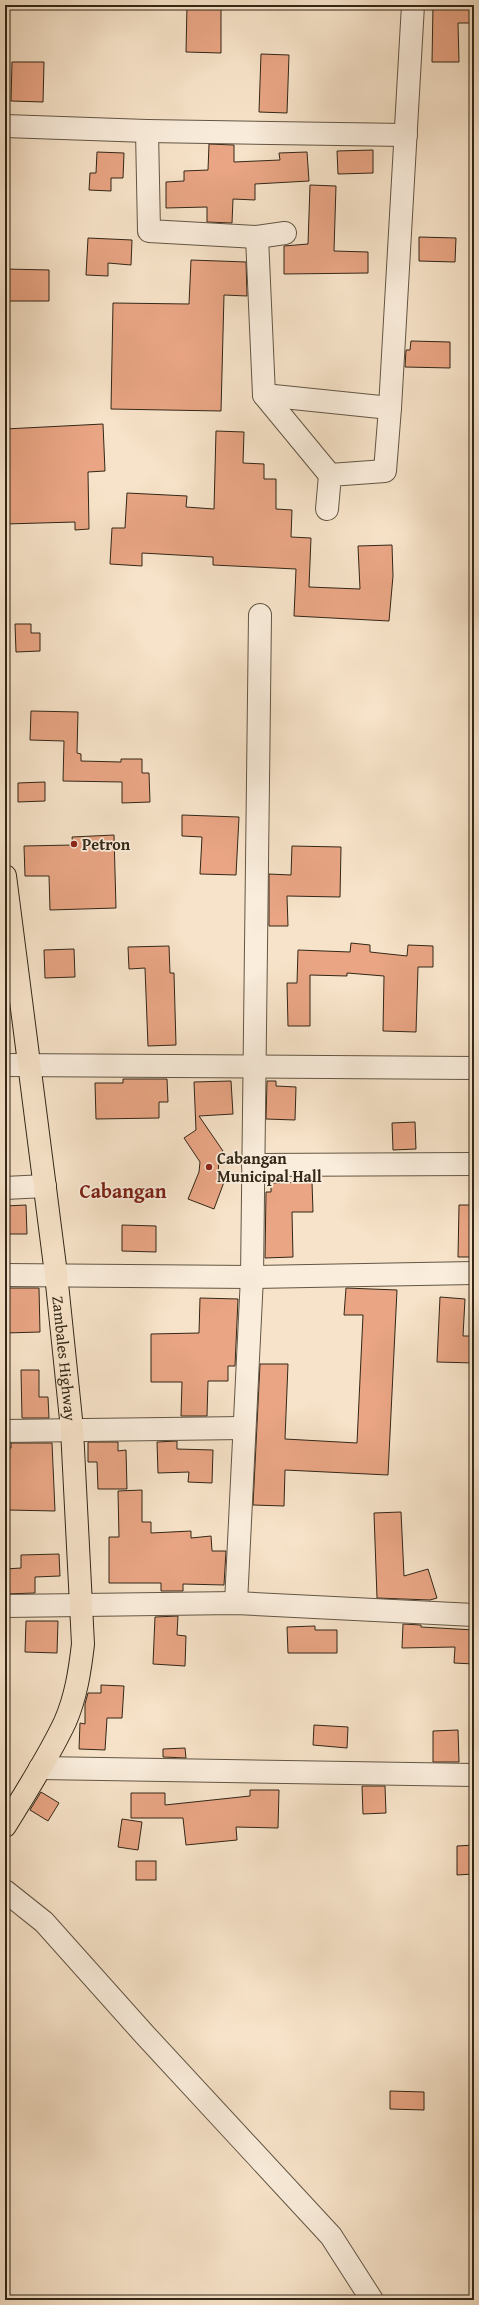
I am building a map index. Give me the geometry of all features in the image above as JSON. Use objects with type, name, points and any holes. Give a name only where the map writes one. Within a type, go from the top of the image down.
[{"type":"main road","name":"Zambales Highway","points":[[5,876],[6,898],[30,1066],[56,1274],[72,1430],[83,1644],[79,1678],[66,1721],[5,1826]]},
{"type":"street","points":[[330,475],[385,472],[413,5]]},
{"type":"street","points":[[5,126],[147,131],[406,135]]},
{"type":"street","points":[[147,131],[149,231],[257,237],[285,233]]},
{"type":"street","points":[[257,237],[264,395],[330,475],[327,509]]},
{"type":"street","points":[[264,395],[390,408]]},
{"type":"street","points":[[236,1603],[252,1277],[253,1066],[260,615]]},
{"type":"street","points":[[5,1066],[474,1068]]},
{"type":"street","points":[[253,1165],[474,1164]]},
{"type":"street","points":[[5,1188],[45,1186]]},
{"type":"street","points":[[5,1275],[56,1274],[252,1277],[474,1273]]},
{"type":"street","points":[[5,1431],[244,1428]]},
{"type":"street","points":[[5,1606],[236,1603],[474,1615]]},
{"type":"street","points":[[40,1768],[474,1775]]},
{"type":"street","points":[[5,1891],[44,1922],[145,2035],[331,2236],[372,2300]]},
{"type":"building","points":[[187,5],[221,5],[221,53],[186,52]]},
{"type":"building","points":[[433,5],[470,5],[470,23],[458,23],[459,62],[432,62]]},
{"type":"building","points":[[261,54],[289,55],[287,113],[259,112]]},
{"type":"building","points":[[12,62],[44,62],[43,102],[11,101]]},
{"type":"building","points":[[209,144],[234,145],[234,162],[280,160],[279,153],[307,152],[309,181],[255,184],[255,200],[233,199],[232,223],[207,222],[207,207],[166,208],[166,182],[184,181],[184,171],[208,170]]},
{"type":"building","points":[[373,150],[373,173],[338,174],[337,151]]},
{"type":"building","points":[[97,152],[124,153],[123,178],[111,178],[111,191],[89,190],[90,173],[96,173]]},
{"type":"building","points":[[310,185],[336,186],[334,251],[368,252],[368,273],[284,274],[284,246],[308,244]]},
{"type":"building","points":[[419,237],[456,238],[455,262],[419,261]]},
{"type":"building","points":[[88,238],[132,240],[131,265],[108,263],[108,276],[86,275]]},
{"type":"building","points":[[191,260],[246,262],[247,296],[224,295],[221,411],[111,409],[113,303],[189,304]]},
{"type":"building","points":[[5,269],[49,270],[49,301],[5,301]]},
{"type":"building","points":[[411,341],[450,342],[450,368],[405,367],[406,350],[410,350]]},
{"type":"building","points":[[103,424],[105,471],[88,472],[89,529],[75,530],[75,522],[5,524],[5,429]]},
{"type":"building","points":[[216,431],[244,432],[243,463],[264,464],[264,479],[276,479],[276,509],[292,510],[291,537],[311,538],[309,587],[360,589],[358,546],[392,545],[393,576],[389,621],[294,616],[296,569],[213,565],[213,557],[142,553],[142,566],[110,564],[112,528],[125,528],[127,493],[187,496],[186,507],[214,509]]},
{"type":"building","points":[[15,624],[31,624],[31,633],[40,633],[40,651],[16,652]]},
{"type":"building","points":[[31,711],[78,712],[77,753],[81,754],[81,761],[121,762],[121,759],[142,759],[142,773],[149,773],[150,802],[122,803],[122,782],[63,781],[64,741],[30,740]]},
{"type":"building","points":[[45,782],[45,801],[18,802],[18,783]]},
{"type":"building","points":[[182,815],[239,817],[236,875],[200,874],[202,837],[182,836]]},
{"type":"building","points":[[114,835],[116,908],[50,910],[49,876],[25,876],[24,846],[73,845],[72,837]]},
{"type":"building","points":[[292,846],[341,847],[340,897],[287,896],[288,926],[269,926],[269,874],[291,875]]},
{"type":"building","points":[[351,943],[370,945],[370,952],[407,956],[408,945],[433,946],[433,967],[418,967],[416,1032],[383,1031],[384,976],[347,973],[347,976],[310,975],[310,1026],[288,1026],[287,983],[297,983],[298,950],[350,952]]},
{"type":"building","points":[[169,946],[170,973],[174,973],[176,1045],[148,1046],[145,968],[129,969],[128,947]]},
{"type":"building","points":[[74,949],[75,977],[45,978],[44,950]]},
{"type":"building","points":[[123,1079],[167,1079],[168,1102],[159,1102],[159,1118],[96,1119],[95,1083],[123,1083]]},
{"type":"building","points":[[231,1081],[233,1114],[199,1116],[223,1151],[219,1154],[218,1178],[224,1182],[214,1209],[188,1199],[199,1172],[200,1162],[184,1138],[196,1130],[194,1082]]},
{"type":"building","points":[[267,1081],[276,1081],[276,1086],[296,1087],[295,1120],[266,1119]]},
{"type":"building","points":[[415,1122],[416,1149],[393,1150],[392,1123]]},
{"type":"building","points":[[312,1182],[313,1212],[292,1212],[293,1257],[265,1258],[266,1192],[271,1192],[271,1183]]},
{"type":"building","points":[[26,1205],[27,1234],[5,1234],[5,1206]]},
{"type":"building","points":[[459,1205],[474,1205],[474,1257],[458,1257]]},
{"type":"building","points":[[122,1225],[156,1226],[156,1252],[122,1251]]},
{"type":"building","points":[[5,1288],[39,1288],[40,1332],[5,1333]]},
{"type":"building","points":[[346,1288],[397,1290],[388,1475],[285,1470],[284,1506],[253,1505],[260,1364],[288,1364],[285,1439],[357,1443],[363,1315],[344,1315]]},
{"type":"building","points":[[440,1297],[465,1299],[463,1336],[470,1336],[470,1348],[474,1348],[474,1363],[437,1362]]},
{"type":"building","points":[[200,1298],[238,1299],[235,1366],[228,1366],[228,1381],[208,1381],[207,1416],[181,1416],[182,1382],[151,1382],[151,1334],[199,1333]]},
{"type":"building","points":[[21,1370],[39,1370],[39,1397],[48,1397],[49,1418],[22,1418]]},
{"type":"building","points":[[177,1441],[177,1449],[213,1450],[212,1483],[188,1482],[189,1472],[158,1473],[157,1442]]},
{"type":"building","points":[[88,1442],[118,1442],[118,1451],[126,1450],[127,1489],[98,1489],[97,1462],[88,1462]]},
{"type":"building","points":[[11,1443],[52,1443],[55,1511],[8,1510],[8,1477],[5,1477],[5,1448],[11,1448]]},
{"type":"building","points":[[142,1490],[142,1522],[151,1522],[151,1533],[191,1531],[191,1538],[211,1536],[212,1551],[226,1551],[224,1585],[183,1584],[183,1591],[161,1591],[161,1583],[109,1583],[109,1537],[119,1537],[118,1491]]},
{"type":"building","points":[[401,1512],[404,1576],[428,1569],[437,1598],[430,1600],[377,1598],[374,1513]]},
{"type":"building","points":[[59,1554],[60,1576],[35,1577],[35,1593],[5,1594],[5,1569],[21,1568],[21,1555]]},
{"type":"building","points":[[178,1616],[177,1635],[186,1636],[185,1666],[153,1664],[155,1617]]},
{"type":"building","points":[[26,1621],[58,1621],[57,1653],[25,1652]]},
{"type":"building","points":[[403,1624],[421,1625],[421,1627],[474,1630],[474,1664],[454,1663],[455,1647],[402,1648]]},
{"type":"building","points":[[315,1626],[315,1630],[337,1630],[337,1653],[288,1653],[287,1627]]},
{"type":"building","points":[[101,1685],[124,1686],[122,1718],[107,1718],[105,1750],[79,1749],[80,1723],[85,1724],[85,1704],[88,1693],[101,1693]]},
{"type":"building","points":[[314,1725],[348,1727],[347,1748],[313,1745]]},
{"type":"building","points":[[458,1730],[459,1762],[433,1762],[433,1731]]},
{"type":"building","points":[[185,1748],[186,1758],[163,1757],[163,1749]]},
{"type":"building","points":[[362,1786],[385,1786],[386,1813],[363,1814]]},
{"type":"building","points":[[250,1790],[279,1790],[278,1828],[236,1827],[237,1840],[186,1845],[183,1818],[131,1818],[131,1793],[165,1793],[165,1805],[250,1796]]},
{"type":"building","points":[[41,1792],[59,1803],[48,1821],[30,1810]]},
{"type":"building","points":[[122,1819],[142,1822],[138,1850],[118,1847]]},
{"type":"building","points":[[474,1845],[474,1874],[457,1875],[457,1846]]},
{"type":"building","points":[[136,1861],[156,1861],[156,1880],[136,1880]]},
{"type":"building","points":[[390,2091],[424,2092],[424,2110],[390,2109]]},
{"type":"place","name":"Petron","points":[[74,844]]},
{"type":"place","name":"Cabangan Municipal Hall","points":[[209,1167]]},
{"type":"district","name":"Cabangan","points":[[123,1190]]}]
